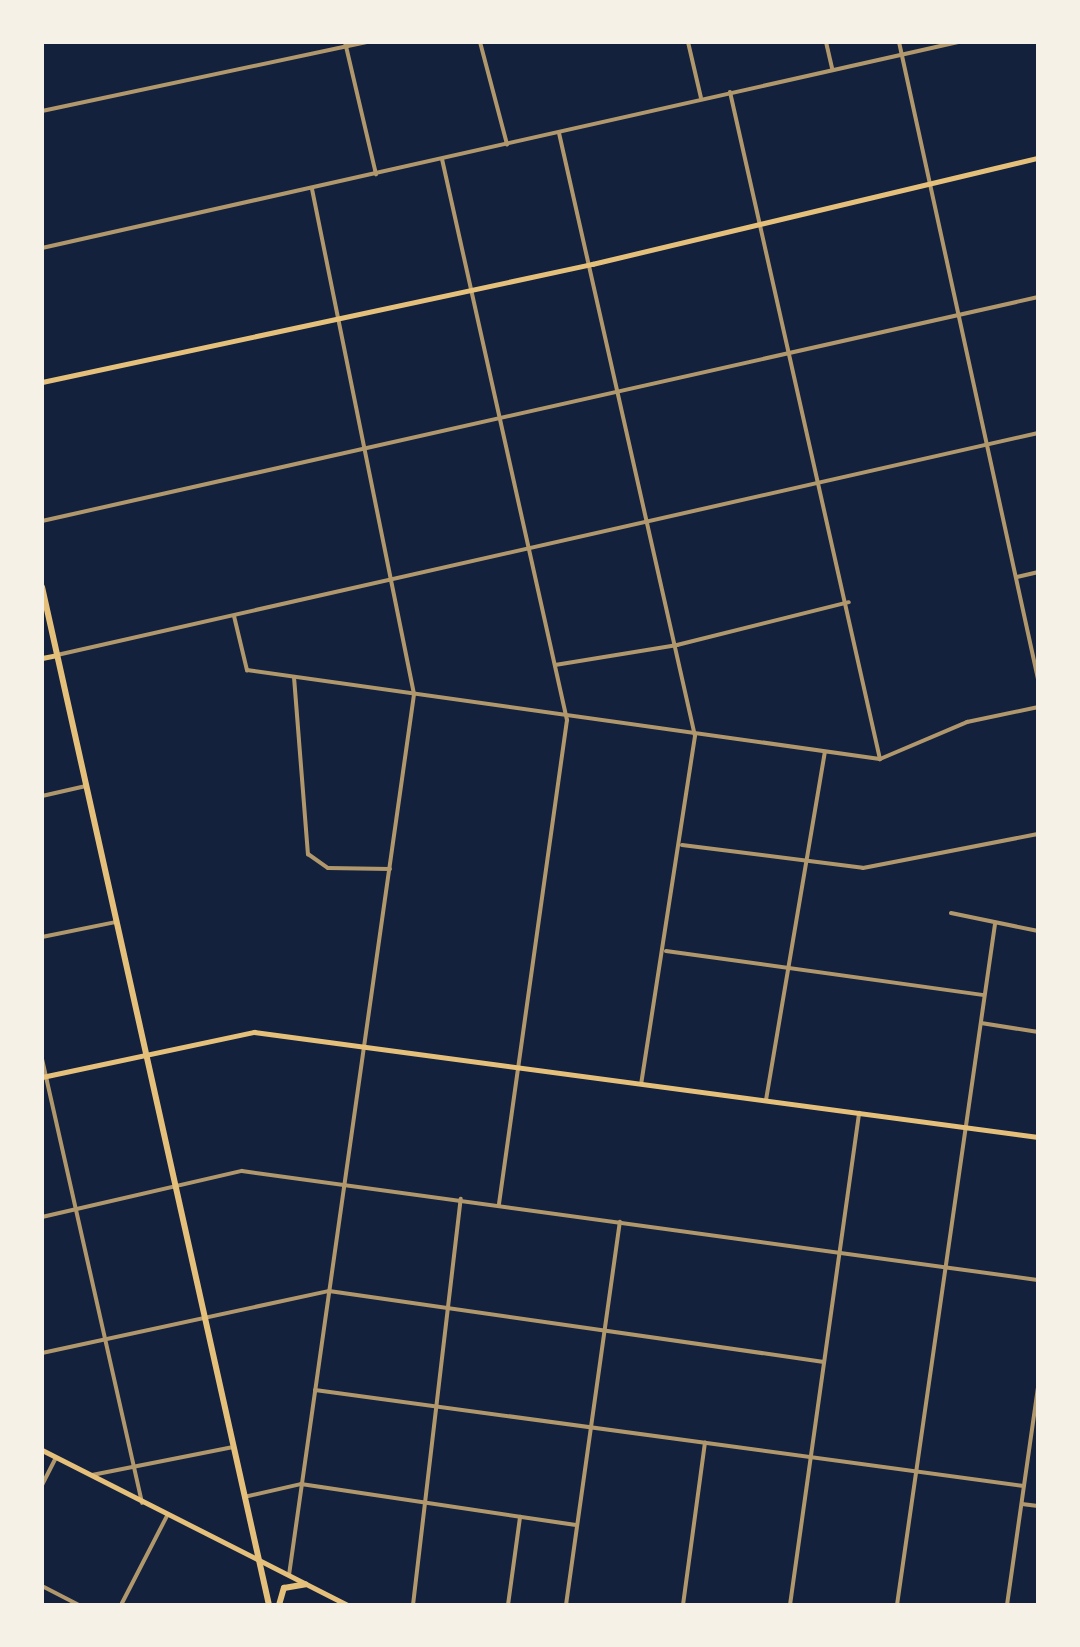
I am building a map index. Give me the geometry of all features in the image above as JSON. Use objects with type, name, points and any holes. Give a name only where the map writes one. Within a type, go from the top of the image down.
[{"type":"main road","points":[[42,382],[471,286],[592,264],[1038,158]]},
{"type":"main road","points":[[42,587],[269,1605]]},
{"type":"main road","points":[[42,658],[57,655]]},
{"type":"main road","points":[[44,1077],[146,1052],[254,1032],[1038,1137]]},
{"type":"main road","points":[[42,1450],[348,1605]]},
{"type":"main road","points":[[279,1605],[284,1588],[306,1584]]},
{"type":"street","points":[[42,111],[345,44],[367,42]]},
{"type":"street","points":[[480,42],[507,144]]},
{"type":"street","points":[[688,42],[701,98]]},
{"type":"street","points":[[826,42],[832,69]]},
{"type":"street","points":[[899,42],[1038,679]]},
{"type":"street","points":[[42,248],[958,42]]},
{"type":"street","points":[[345,44],[376,174]]},
{"type":"street","points":[[730,92],[849,602],[880,759]]},
{"type":"street","points":[[559,133],[650,518],[695,736],[666,951],[641,1083]]},
{"type":"street","points":[[442,159],[567,720],[516,1066],[499,1205]]},
{"type":"street","points":[[289,1575],[414,694],[312,189]]},
{"type":"street","points":[[42,521],[1038,297]]},
{"type":"street","points":[[57,655],[650,518],[1038,433]]},
{"type":"street","points":[[1017,577],[1038,572]]},
{"type":"street","points":[[555,665],[677,645],[849,602]]},
{"type":"street","points":[[234,616],[247,670],[567,720],[880,759],[967,722],[1038,707]]},
{"type":"street","points":[[294,677],[308,854],[328,868],[390,869]]},
{"type":"street","points":[[766,1100],[809,865],[825,752]]},
{"type":"street","points":[[42,796],[86,786]]},
{"type":"street","points":[[682,845],[809,865],[863,868],[1038,834]]},
{"type":"street","points":[[951,913],[1038,931]]},
{"type":"street","points":[[42,937],[116,922]]},
{"type":"street","points":[[897,1605],[995,924]]},
{"type":"street","points":[[666,951],[985,995]]},
{"type":"street","points":[[981,1023],[1038,1032]]},
{"type":"street","points":[[42,1059],[142,1503]]},
{"type":"street","points":[[790,1605],[859,1113]]},
{"type":"street","points":[[42,1217],[242,1171],[1038,1280]]},
{"type":"street","points":[[413,1605],[461,1199]]},
{"type":"street","points":[[566,1605],[620,1222]]},
{"type":"street","points":[[42,1353],[329,1291],[605,1328],[824,1362]]},
{"type":"street","points":[[1007,1605],[1038,1388]]},
{"type":"street","points":[[315,1390],[1024,1486]]},
{"type":"street","points":[[683,1605],[705,1442]]},
{"type":"street","points":[[90,1476],[234,1447]]},
{"type":"street","points":[[42,1485],[56,1458]]},
{"type":"street","points":[[244,1497],[301,1484],[576,1525]]},
{"type":"street","points":[[1022,1504],[1038,1506]]},
{"type":"street","points":[[121,1605],[167,1516]]},
{"type":"street","points":[[508,1605],[520,1517]]},
{"type":"street","points":[[42,1586],[79,1605]]}]
